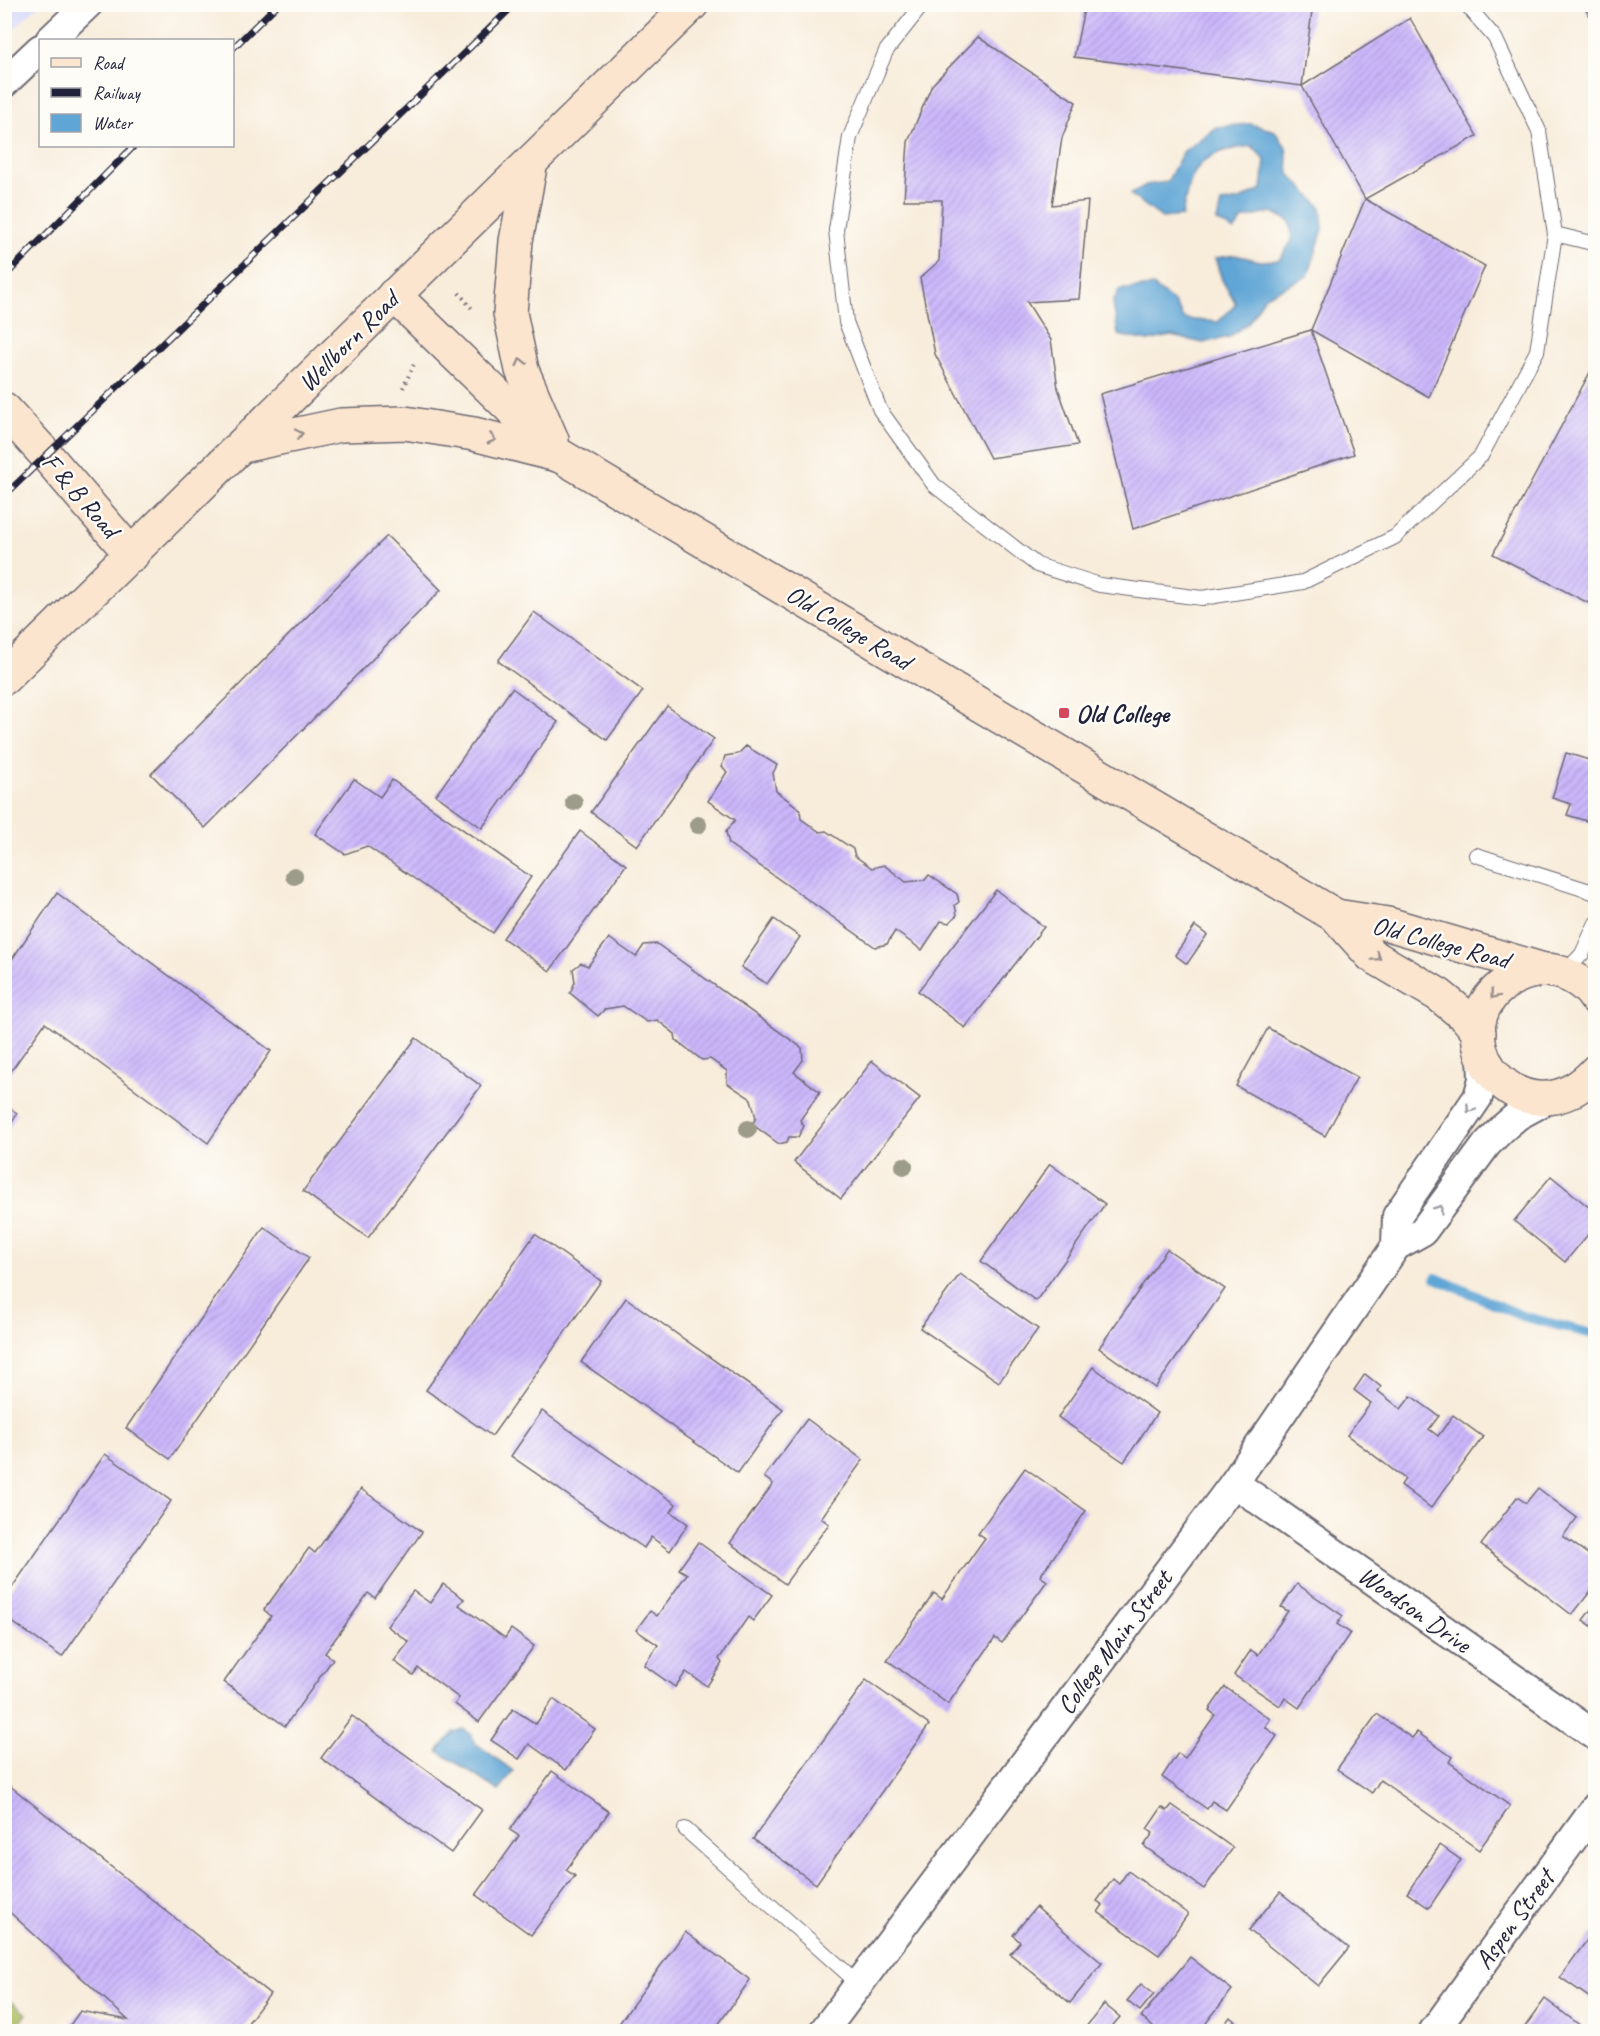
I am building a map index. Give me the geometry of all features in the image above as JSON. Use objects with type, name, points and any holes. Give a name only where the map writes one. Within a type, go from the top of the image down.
[{"type":"street","points":[[51,39],[88,4]]},
{"type":"street","name":"Wellborn Road","points":[[4,678],[692,4]]},
{"type":"street","points":[[4,83],[39,50]]},
{"type":"street","points":[[531,162],[516,241],[510,314],[522,370],[559,455]]},
{"type":"street","name":"Old College Road","points":[[394,295],[559,455],[1336,916],[1371,955],[1439,995],[1466,1017],[1492,1073],[1508,1088],[1528,1097],[1550,1098]]},
{"type":"street","name":"F & B Road","points":[[4,409],[132,555]]},
{"type":"street","points":[[242,446],[341,425],[405,423],[474,434],[559,455]]},
{"type":"street","name":"Old College Road","points":[[1336,916],[1388,924],[1554,972],[1581,982],[1596,999]]},
{"type":"street","points":[[1396,1246],[1397,1216],[1478,1097],[1483,1079],[1480,1043],[1482,1013],[1492,995],[1507,981],[1525,973],[1554,972]]},
{"type":"street","points":[[1550,1098],[1592,1079]]},
{"type":"street","name":"College Main Street","points":[[823,2031],[1234,1483],[1396,1246],[1423,1231],[1487,1144],[1503,1128],[1517,1116],[1550,1098]]},
{"type":"street","name":"Woodson Drive","points":[[1234,1483],[1596,1736]]},
{"type":"street","name":"Aspen Street","points":[[1433,2031],[1596,1807]]},
{"type":"lane","points":[[923,4],[886,51],[850,137],[836,230],[846,322],[880,410],[934,485],[1037,565],[1100,585],[1202,598],[1303,582],[1395,537],[1481,456],[1537,351],[1555,234],[1539,132],[1495,38],[1466,4]]},
{"type":"lane","points":[[1555,234],[1596,244]]},
{"type":"lane","points":[[1476,855],[1596,893]]},
{"type":"lane","points":[[1554,972],[1582,954],[1596,923]]},
{"type":"lane","points":[[685,1828],[859,1984]]},
{"type":"path","points":[[459,293],[473,310]]},
{"type":"path","points":[[466,315],[481,304]]},
{"type":"path","points":[[402,389],[417,358]]},
{"type":"shaded area","points":[[5,4],[39,4],[39,5],[5,37]]},
{"type":"green space","points":[[4,1997],[27,2014],[13,2031],[5,2031]]},
{"type":"water","points":[[1250,124],[1275,131],[1286,147],[1289,174],[1321,207],[1323,229],[1308,276],[1265,296],[1249,322],[1229,337],[1203,343],[1171,336],[1148,341],[1118,335],[1113,302],[1119,290],[1153,286],[1174,302],[1184,319],[1218,322],[1236,304],[1222,280],[1215,258],[1235,255],[1260,261],[1279,260],[1292,241],[1290,221],[1272,212],[1243,219],[1234,231],[1217,221],[1221,203],[1240,200],[1262,189],[1265,160],[1252,146],[1220,152],[1200,164],[1189,185],[1182,216],[1162,218],[1130,194],[1146,185],[1167,182],[1183,152],[1216,127]]},
{"type":"water","points":[[463,1729],[472,1735],[474,1742],[513,1771],[499,1791],[438,1751],[454,1732]]},
{"type":"building","points":[[1085,4],[1313,4],[1302,86],[1074,57]]},
{"type":"building","points":[[1582,4],[1596,4],[1596,26]]},
{"type":"building","points":[[1410,18],[1477,136],[1365,199],[1302,86]]},
{"type":"building","points":[[978,37],[1076,102],[1062,138],[1052,205],[1088,201],[1079,299],[1027,302],[1051,340],[1058,388],[1078,445],[990,458],[935,354],[920,278],[939,261],[942,200],[904,200],[908,142],[932,85]]},
{"type":"building","points":[[1365,199],[1485,266],[1429,397],[1311,330]]},
{"type":"building","points":[[1311,330],[1354,454],[1133,529],[1100,394]]},
{"type":"building","points":[[1596,361],[1596,607],[1493,554]]},
{"type":"building","points":[[387,536],[441,590],[205,828],[151,774]]},
{"type":"building","points":[[534,612],[643,691],[607,740],[498,661]]},
{"type":"building","points":[[512,688],[558,722],[482,828],[436,795]]},
{"type":"building","points":[[667,706],[714,739],[637,846],[591,812]]},
{"type":"building","points":[[746,746],[777,765],[773,773],[776,791],[800,809],[801,819],[820,832],[826,831],[853,849],[855,856],[872,868],[884,865],[906,882],[925,880],[929,875],[957,894],[959,902],[955,905],[957,915],[949,923],[941,921],[922,950],[895,931],[887,944],[875,947],[729,844],[726,832],[735,820],[708,801],[727,772],[722,766],[725,756],[738,754]]},
{"type":"building","points":[[1566,753],[1596,762],[1596,824],[1567,815],[1571,804],[1552,798]]},
{"type":"building","points":[[354,779],[380,797],[392,780],[531,877],[493,933],[367,846],[345,854],[315,834]]},
{"type":"building","points":[[580,831],[626,865],[550,971],[503,938]]},
{"type":"building","points":[[996,890],[1044,927],[965,1028],[918,991]]},
{"type":"building","points":[[57,893],[271,1051],[208,1143],[45,1023],[4,1081],[4,971]]},
{"type":"building","points":[[774,919],[800,937],[767,984],[741,967]]},
{"type":"building","points":[[1195,926],[1207,935],[1187,964],[1175,955]]},
{"type":"building","points":[[609,938],[636,957],[644,945],[657,944],[802,1048],[803,1060],[794,1072],[820,1092],[800,1120],[804,1126],[798,1137],[789,1137],[787,1142],[779,1144],[752,1124],[756,1118],[751,1099],[727,1083],[727,1071],[710,1059],[702,1060],[676,1040],[675,1034],[657,1020],[647,1022],[623,1006],[605,1009],[598,1016],[570,993],[575,982],[573,969],[581,963],[588,966]]},
{"type":"building","points":[[1268,1028],[1357,1077],[1325,1136],[1236,1086]]},
{"type":"building","points":[[416,1038],[481,1086],[368,1238],[303,1191]]},
{"type":"building","points":[[872,1061],[920,1098],[841,1199],[794,1162]]},
{"type":"building","points":[[4,1104],[17,1113],[4,1137]]},
{"type":"building","points":[[1050,1164],[1105,1204],[1036,1301],[981,1261]]},
{"type":"building","points":[[1551,1176],[1596,1213],[1596,1225],[1565,1262],[1514,1221]]},
{"type":"building","points":[[264,1227],[309,1258],[170,1459],[126,1428]]},
{"type":"building","points":[[535,1234],[601,1281],[492,1436],[426,1390]]},
{"type":"building","points":[[1167,1249],[1225,1289],[1155,1388],[1099,1348]]},
{"type":"building","points":[[960,1274],[1038,1329],[999,1382],[920,1328]]},
{"type":"building","points":[[626,1298],[783,1409],[738,1473],[581,1362]]},
{"type":"building","points":[[1093,1367],[1157,1413],[1124,1462],[1058,1417]]},
{"type":"building","points":[[1365,1374],[1381,1387],[1378,1391],[1401,1409],[1411,1396],[1439,1416],[1429,1429],[1438,1436],[1453,1415],[1483,1437],[1431,1508],[1401,1485],[1405,1479],[1347,1435],[1371,1403],[1354,1390]]},
{"type":"building","points":[[542,1411],[676,1504],[671,1512],[688,1524],[670,1551],[651,1537],[644,1548],[511,1456]]},
{"type":"building","points":[[807,1419],[863,1460],[821,1518],[829,1524],[785,1584],[730,1543],[773,1484],[764,1477]]},
{"type":"building","points":[[105,1454],[171,1501],[62,1657],[4,1616],[4,1599]]},
{"type":"building","points":[[1025,1468],[1086,1511],[1040,1576],[1047,1581],[1002,1643],[995,1638],[948,1704],[887,1660],[934,1593],[942,1599],[985,1538],[978,1533]]},
{"type":"building","points":[[1538,1488],[1577,1518],[1563,1536],[1596,1560],[1596,1584],[1572,1615],[1481,1545],[1517,1497],[1526,1503]]},
{"type":"building","points":[[361,1489],[422,1532],[375,1598],[368,1593],[325,1653],[333,1659],[285,1726],[224,1682],[271,1616],[264,1610],[309,1548],[315,1553]]},
{"type":"building","points":[[698,1542],[772,1595],[753,1621],[748,1617],[719,1659],[722,1663],[707,1686],[686,1672],[675,1687],[644,1665],[658,1645],[636,1630],[650,1611],[657,1616],[687,1574],[679,1569]]},
{"type":"building","points":[[443,1584],[464,1599],[459,1605],[505,1638],[511,1629],[534,1646],[479,1722],[455,1704],[459,1698],[418,1668],[413,1675],[394,1661],[409,1642],[387,1626],[413,1591],[430,1603]]},
{"type":"building","points":[[1297,1584],[1343,1616],[1337,1624],[1350,1633],[1299,1708],[1285,1698],[1280,1706],[1234,1675],[1251,1650],[1258,1655],[1288,1611],[1281,1607]]},
{"type":"building","points":[[1596,1603],[1596,1629],[1583,1620]]},
{"type":"building","points":[[866,1680],[929,1725],[816,1884],[753,1839]]},
{"type":"building","points":[[1225,1687],[1270,1719],[1265,1727],[1277,1736],[1226,1810],[1212,1801],[1207,1809],[1162,1777],[1178,1753],[1185,1758],[1215,1715],[1209,1710]]},
{"type":"building","points":[[553,1699],[595,1729],[566,1770],[529,1744],[519,1759],[491,1740],[513,1709],[536,1724]]},
{"type":"building","points":[[1377,1714],[1412,1738],[1417,1732],[1452,1757],[1449,1762],[1510,1806],[1479,1850],[1380,1780],[1372,1793],[1337,1769]]},
{"type":"building","points":[[352,1716],[482,1810],[451,1853],[321,1758]]},
{"type":"building","points":[[552,1771],[609,1812],[566,1870],[575,1876],[531,1935],[476,1895],[519,1836],[510,1830]]},
{"type":"building","points":[[4,1781],[270,1994],[241,2032],[65,2032],[80,2011],[128,2020],[4,1907]]},
{"type":"building","points":[[1172,1805],[1233,1848],[1204,1889],[1144,1846],[1153,1833],[1147,1829],[1162,1807],[1167,1811]]},
{"type":"building","points":[[1440,1845],[1461,1860],[1429,1908],[1407,1893]]},
{"type":"building","points":[[1128,1871],[1188,1914],[1159,1955],[1098,1912],[1103,1905],[1097,1901],[1113,1879],[1119,1884]]},
{"type":"building","points":[[1280,1892],[1349,1948],[1318,1986],[1249,1930]]},
{"type":"building","points":[[1036,1907],[1102,1963],[1070,2003],[1010,1954],[1020,1942],[1013,1935]]},
{"type":"building","points":[[685,1932],[750,1980],[713,2032],[613,2032]]},
{"type":"building","points":[[1592,1933],[1596,1936],[1596,2002],[1560,1977]]},
{"type":"building","points":[[1190,1957],[1232,1990],[1199,2032],[1159,2032],[1141,2017]]},
{"type":"building","points":[[1141,1984],[1154,1994],[1140,2011],[1127,2001]]},
{"type":"building","points":[[1545,1999],[1589,2032],[1521,2032]]},
{"type":"building","points":[[1104,2004],[1120,2017],[1107,2032],[1082,2032]]},
{"type":"building","points":[[1230,2017],[1247,2032],[1219,2032]]},
{"type":"waterway","points":[[1436,1278],[1522,1316],[1596,1335]]},
{"type":"railway","points":[[234,47],[278,4]]},
{"type":"railway","points":[[4,496],[515,4]]},
{"type":"railway","points":[[4,277],[133,147]]},
{"type":"place","name":"Old College","points":[[1064,713]]}]
